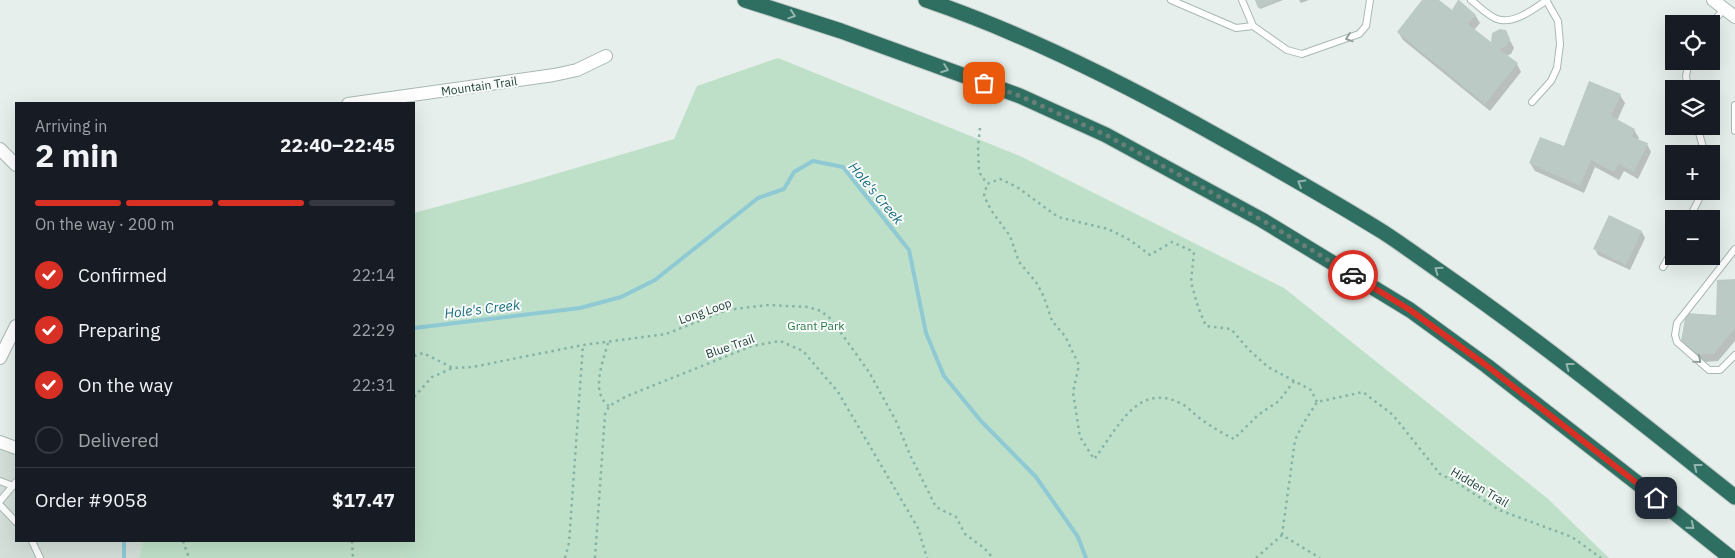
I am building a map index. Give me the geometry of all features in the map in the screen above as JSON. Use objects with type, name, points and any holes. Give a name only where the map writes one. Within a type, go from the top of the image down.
[{"type":"highway","points":[[745,0],[841,31],[1020,96],[1106,135],[1262,220],[1410,310],[1572,432],[1731,558]]},
{"type":"highway","points":[[926,0],[1063,56],[1164,106],[1267,163],[1383,232],[1492,307],[1735,497]]},
{"type":"street","points":[[1713,0],[1735,17]]},
{"type":"street","name":"Mountain Trail","points":[[363,102],[545,77],[577,70],[606,56]]},
{"type":"street","points":[[0,149],[15,164]]},
{"type":"street","points":[[0,358],[15,328]]},
{"type":"street","points":[[0,442],[15,448]]},
{"type":"lane","points":[[1171,0],[1236,28],[1253,26]]},
{"type":"lane","points":[[1242,0],[1253,26],[1287,50],[1302,54],[1359,34],[1366,26],[1370,0]]},
{"type":"lane","points":[[1471,0],[1488,14],[1497,19],[1506,20],[1524,14],[1546,0],[1558,21],[1560,44],[1557,68],[1551,81],[1532,102]]},
{"type":"lane","points":[[1719,15],[1724,9]]},
{"type":"lane","points":[[1735,105],[1735,131]]},
{"type":"lane","points":[[1735,249],[1677,323],[1675,335],[1677,342],[1709,370],[1720,370],[1735,355]]},
{"type":"lane","points":[[0,480],[14,484],[0,501]]},
{"type":"lane","points":[[0,505],[15,521]]},
{"type":"lane","points":[[32,542],[40,558]]},
{"type":"path","points":[[980,128],[978,148],[979,172],[987,184],[984,196],[991,210],[1010,236],[1019,262],[1036,282],[1044,296],[1052,321],[1064,336],[1079,365],[1073,392],[1080,437],[1094,460],[1108,443],[1117,425],[1134,406],[1158,396],[1179,402],[1217,430],[1234,439],[1258,415],[1279,401],[1294,381]]},
{"type":"path","points":[[987,184],[1000,179],[1017,187],[1058,217],[1108,229],[1130,240],[1150,255],[1172,242],[1194,252],[1191,282],[1206,326],[1232,329],[1249,350],[1268,367],[1311,390],[1318,402],[1295,440],[1282,536],[1256,558]]},
{"type":"path","name":"Long Loop","points":[[454,368],[472,367],[583,345],[666,334],[727,310],[768,305],[808,307],[821,311],[831,319],[869,372],[896,421],[911,457],[936,507],[956,517],[965,534],[984,548],[993,558]]},
{"type":"path","points":[[595,558],[602,446],[605,414],[609,406],[603,402],[598,390],[608,342]]},
{"type":"path","name":"Blue Trail","points":[[609,406],[626,396],[752,346],[780,342],[803,352],[838,392],[918,528],[928,558]]},
{"type":"path","points":[[566,558],[569,543],[583,345]]},
{"type":"path","points":[[415,356],[422,353],[454,368]]},
{"type":"path","points":[[415,396],[432,377],[454,368]]},
{"type":"path","name":"Hidden Trail","points":[[1318,402],[1364,392],[1394,415],[1440,474],[1456,482],[1499,510],[1572,537],[1601,558]]},
{"type":"path","points":[[1282,536],[1320,558]]},
{"type":"path","points":[[183,542],[189,558]]},
{"type":"path","points":[[352,542],[353,558]]},
{"type":"shaded area","points":[[0,442],[15,448],[15,542],[143,542],[139,558],[0,558]]},
{"type":"green space","name":"Grant Park","points":[[778,58],[1020,156],[1284,288],[1547,498],[1609,558],[139,558],[143,542],[415,542],[415,213],[674,139],[697,86]]},
{"type":"building","points":[[1255,0],[1278,0],[1258,8]]},
{"type":"building","points":[[1422,0],[1439,0],[1452,10],[1459,0],[1476,15],[1468,24],[1491,42],[1492,33],[1500,29],[1506,30],[1510,39],[1507,46],[1499,49],[1518,63],[1485,104],[1397,32]]},
{"type":"building","points":[[1589,81],[1621,94],[1611,116],[1635,129],[1632,137],[1648,143],[1634,172],[1619,164],[1614,172],[1591,160],[1580,186],[1529,163],[1540,137],[1564,146]]},
{"type":"building","points":[[1609,215],[1642,231],[1626,265],[1593,249]]},
{"type":"building","points":[[1735,279],[1735,328],[1714,354],[1699,355],[1681,341],[1686,313],[1716,315],[1717,280]]},
{"type":"waterway","name":"Hole's Creek","points":[[415,328],[580,308],[621,297],[655,280],[758,198],[784,189],[794,172],[813,161],[843,167],[909,250],[926,333],[944,376],[981,421],[1036,477],[1078,537],[1086,558]]},
{"type":"waterway","name":"Hole's Creek","points":[[124,542],[124,558]]},
{"type":"way so far","points":[[984,83],[1020,96],[1106,135],[1262,220],[1353,275]]},
{"type":"route","points":[[1353,275],[1410,310],[1487,366],[1656,498]]}]
